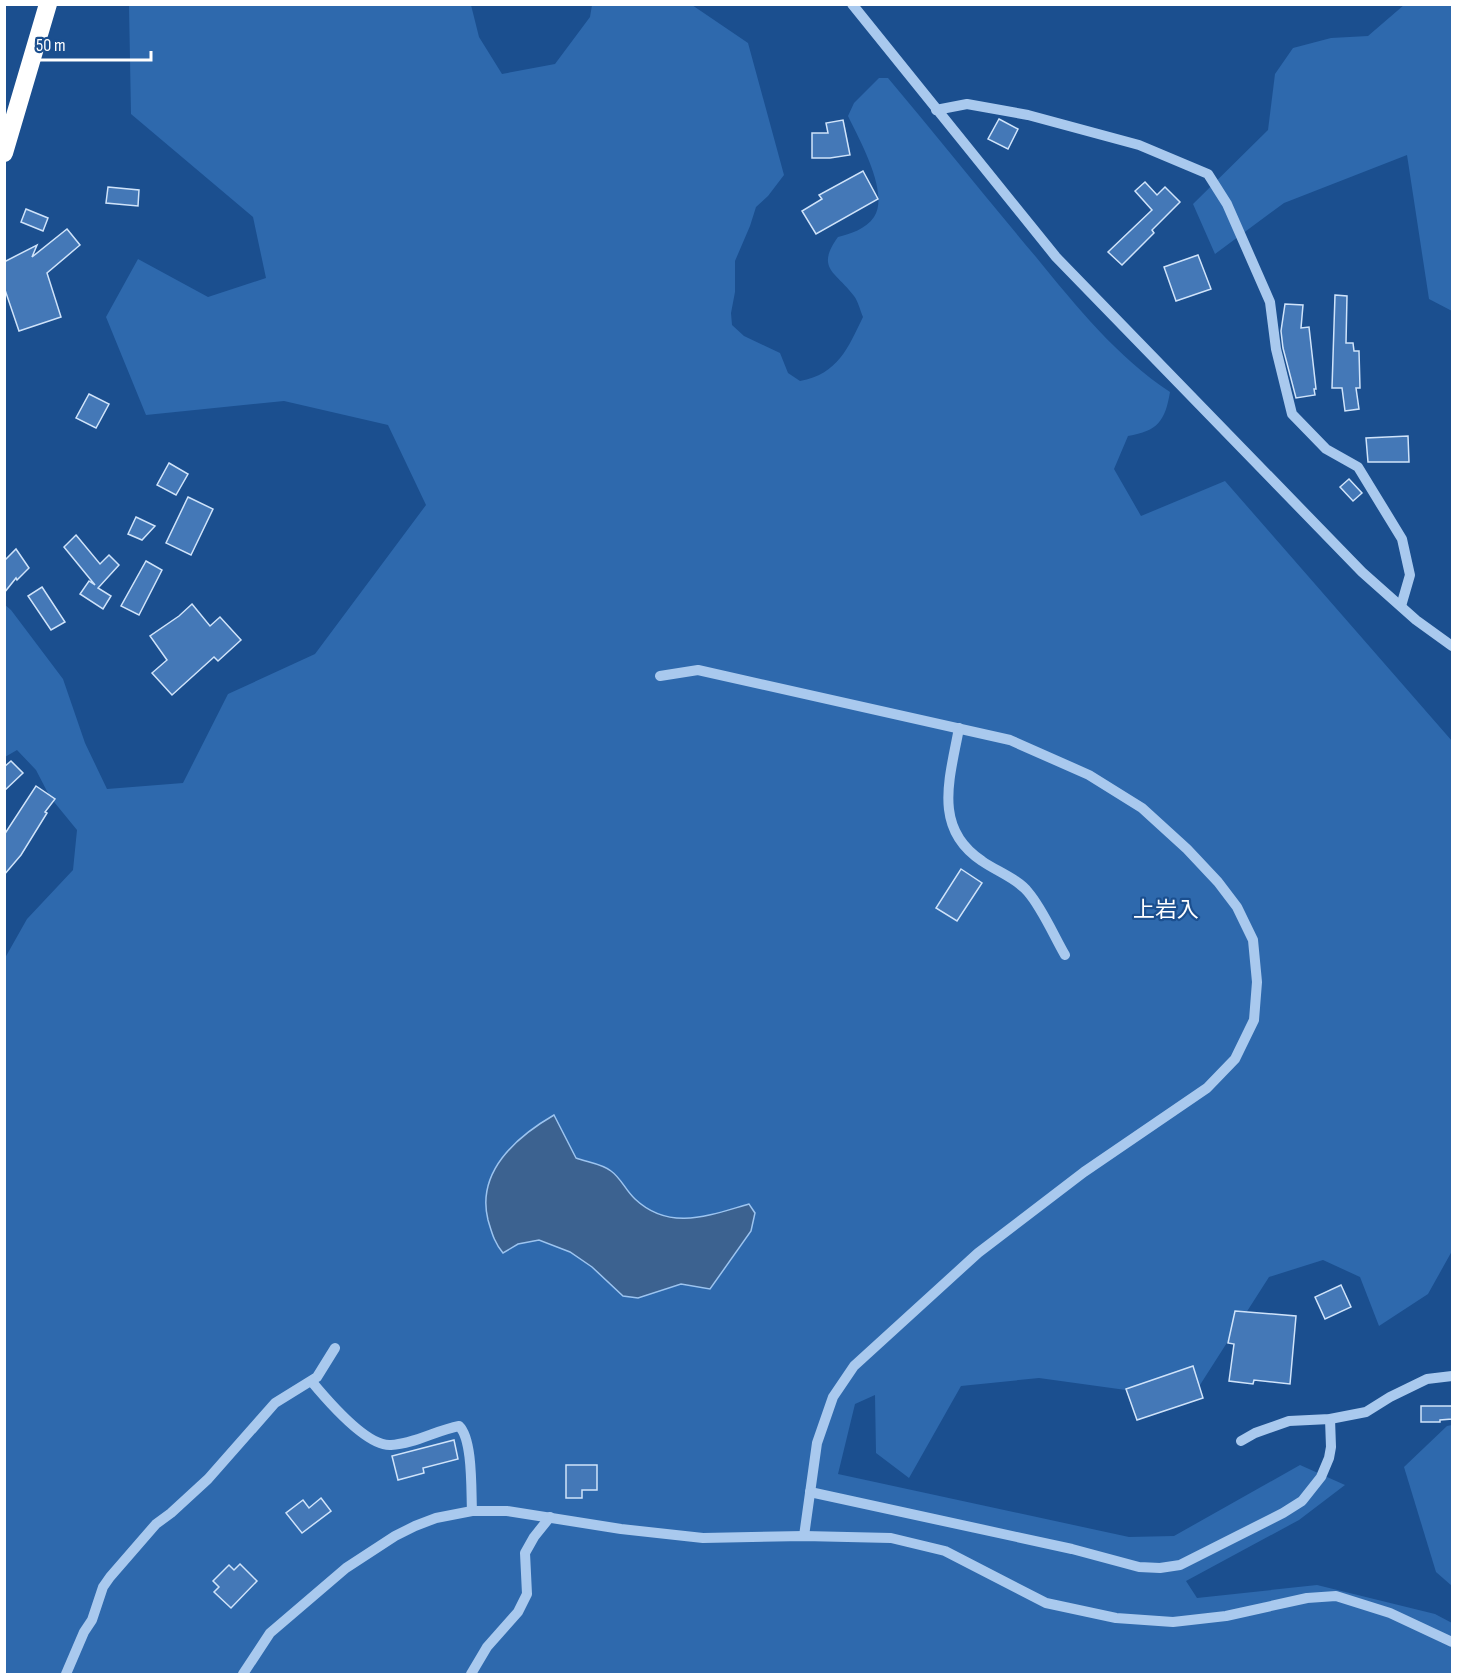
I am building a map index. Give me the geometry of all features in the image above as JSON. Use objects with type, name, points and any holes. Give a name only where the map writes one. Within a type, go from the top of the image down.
[{"type":"highway","points":[[4,153],[48,4]]},
{"type":"street","points":[[852,4],[1056,257],[1362,572],[1452,646]]},
{"type":"street","points":[[936,110],[967,104],[1028,115],[1139,146],[1208,174],[1227,204],[1270,302],[1276,349],[1292,414],[1326,449],[1358,467],[1402,539],[1410,575],[1401,606]]},
{"type":"street","points":[[660,676],[698,670],[959,728],[1010,740],[1089,775],[1142,808],[1187,849],[1218,882],[1237,907],[1253,940],[1257,982],[1254,1020],[1234,1059],[1207,1089],[1084,1172],[978,1253],[854,1366],[833,1397],[817,1443],[804,1536]]},
{"type":"street","points":[[959,728],[947,792],[950,822],[960,842],[980,860],[1028,891],[1065,955]]},
{"type":"street","points":[[66,1674],[84,1632],[92,1620],[103,1587],[110,1577],[156,1524],[208,1479],[275,1403],[312,1382],[321,1372],[335,1348]]},
{"type":"street","points":[[1241,1441],[1255,1432],[1289,1421],[1330,1419],[1366,1412],[1427,1379],[1452,1376]]},
{"type":"street","points":[[312,1382],[342,1416],[374,1441],[383,1444],[399,1444],[459,1426],[464,1430],[467,1442],[472,1511]]},
{"type":"street","points":[[810,1492],[1072,1549],[1139,1567],[1160,1568],[1180,1564],[1283,1513],[1302,1501],[1321,1477],[1331,1447],[1330,1419]]},
{"type":"street","points":[[243,1674],[270,1633],[346,1568],[395,1536],[415,1526],[436,1518],[472,1511],[507,1511],[621,1529],[703,1538],[804,1536],[891,1538],[945,1551],[1046,1603],[1116,1618],[1173,1622],[1226,1616],[1307,1598],[1336,1596],[1390,1612],[1452,1642]]},
{"type":"street","points":[[471,1674],[487,1647],[518,1612],[527,1594],[525,1553],[550,1517]]},
{"type":"shaded area","points":[[129,5],[471,5],[479,37],[502,74],[555,64],[590,17],[592,5],[692,5],[748,43],[784,175],[756,207],[735,261],[732,325],[744,336],[780,353],[788,373],[800,381],[813,378],[833,366],[846,349],[863,317],[855,298],[831,270],[828,256],[838,237],[853,233],[867,225],[874,217],[878,207],[876,181],[848,116],[854,103],[879,78],[888,78],[1082,312],[1132,363],[1170,392],[1166,410],[1158,423],[1147,431],[1128,436],[1114,469],[1141,516],[1225,481],[1452,741],[1452,1251],[1428,1294],[1379,1326],[1360,1277],[1323,1260],[1269,1277],[1191,1399],[1039,1378],[961,1386],[909,1478],[876,1453],[875,1395],[855,1404],[838,1474],[1129,1537],[1174,1536],[1300,1465],[1345,1485],[1299,1520],[1186,1581],[1197,1598],[1317,1585],[1435,1614],[1452,1623],[1452,1674],[5,1674],[5,958],[27,919],[73,870],[77,830],[50,797],[36,770],[17,750],[5,757],[4,604],[63,679],[85,743],[107,789],[183,783],[228,694],[315,654],[426,505],[388,425],[284,401],[146,415],[106,317],[138,259],[208,297],[266,278],[253,217],[131,114]]},
{"type":"shaded area","points":[[1404,5],[1452,5],[1452,311],[1429,299],[1407,155],[1284,203],[1215,254],[1193,204],[1268,130],[1275,74],[1293,48],[1331,38],[1368,36]]},
{"type":"shaded area","points":[[554,1115],[576,1158],[608,1169],[618,1177],[635,1199],[648,1209],[676,1218],[690,1218],[749,1204],[755,1213],[751,1231],[710,1289],[681,1284],[638,1298],[623,1296],[592,1267],[570,1252],[539,1240],[518,1244],[503,1253],[495,1241],[488,1220],[486,1203],[488,1186],[494,1171],[513,1145]]},
{"type":"shaded area","points":[[1452,1425],[1452,1586],[1436,1572],[1404,1467],[1447,1426]]},
{"type":"building","points":[[999,119],[1018,129],[1008,149],[988,139]]},
{"type":"building","points":[[843,120],[850,155],[812,158],[812,133],[828,133],[826,123]]},
{"type":"building","points":[[863,171],[878,199],[816,234],[802,211],[822,199],[819,195]]},
{"type":"building","points":[[1145,182],[1157,195],[1165,187],[1180,202],[1152,230],[1154,233],[1122,265],[1108,252],[1152,210],[1135,191]]},
{"type":"building","points":[[108,187],[139,190],[138,206],[106,203]]},
{"type":"building","points":[[26,209],[48,218],[43,231],[21,222]]},
{"type":"building","points":[[67,229],[80,245],[47,273],[61,317],[19,331],[4,287],[4,262],[37,245],[32,257]]},
{"type":"building","points":[[1198,255],[1211,289],[1176,301],[1164,267]]},
{"type":"building","points":[[1335,295],[1347,296],[1346,343],[1353,343],[1354,351],[1359,351],[1360,388],[1356,388],[1359,409],[1345,411],[1342,388],[1332,388]]},
{"type":"building","points":[[1285,304],[1303,305],[1301,328],[1309,327],[1315,395],[1296,398],[1281,331]]},
{"type":"building","points":[[89,394],[109,404],[96,428],[76,418]]},
{"type":"building","points":[[1408,436],[1409,462],[1368,462],[1366,438]]},
{"type":"building","points":[[169,463],[188,474],[176,495],[157,485]]},
{"type":"building","points":[[1349,479],[1362,493],[1353,501],[1340,487]]},
{"type":"building","points":[[188,497],[213,509],[191,555],[166,543]]},
{"type":"building","points":[[136,517],[155,526],[142,540],[128,534]]},
{"type":"building","points":[[76,535],[100,564],[109,555],[119,565],[98,588],[111,596],[103,609],[80,594],[89,581],[95,585],[64,547]]},
{"type":"building","points":[[16,549],[29,568],[17,580],[16,578],[4,593],[4,561]]},
{"type":"building","points":[[146,561],[162,570],[139,615],[121,606]]},
{"type":"building","points":[[42,587],[65,622],[51,630],[28,596]]},
{"type":"building","points":[[192,604],[210,626],[220,617],[241,640],[218,661],[214,657],[172,695],[152,673],[167,660],[150,636]]},
{"type":"building","points":[[11,761],[23,773],[4,791],[4,767]]},
{"type":"building","points":[[36,786],[55,799],[45,812],[47,813],[21,855],[4,875],[4,835]]},
{"type":"building","points":[[961,869],[982,883],[957,921],[936,908]]},
{"type":"building","points":[[1341,1285],[1351,1307],[1325,1319],[1315,1297]]},
{"type":"building","points":[[1235,1311],[1296,1316],[1290,1384],[1254,1380],[1253,1384],[1229,1381],[1234,1344],[1228,1343]]},
{"type":"building","points":[[1193,1366],[1203,1398],[1137,1420],[1126,1389]]},
{"type":"building","points":[[1421,1406],[1452,1406],[1452,1419],[1440,1420],[1440,1422],[1421,1422]]},
{"type":"building","points":[[454,1440],[458,1459],[423,1468],[424,1473],[398,1480],[392,1456]]},
{"type":"building","points":[[566,1465],[597,1465],[597,1490],[582,1490],[582,1498],[566,1498]]},
{"type":"building","points":[[321,1498],[331,1511],[302,1533],[286,1513],[303,1500],[309,1508]]},
{"type":"building","points":[[240,1564],[257,1581],[231,1608],[214,1592],[219,1587],[213,1581],[229,1565],[234,1570]]},
{"type":"district","name":"上岩入","points":[[1166,909]]}]
